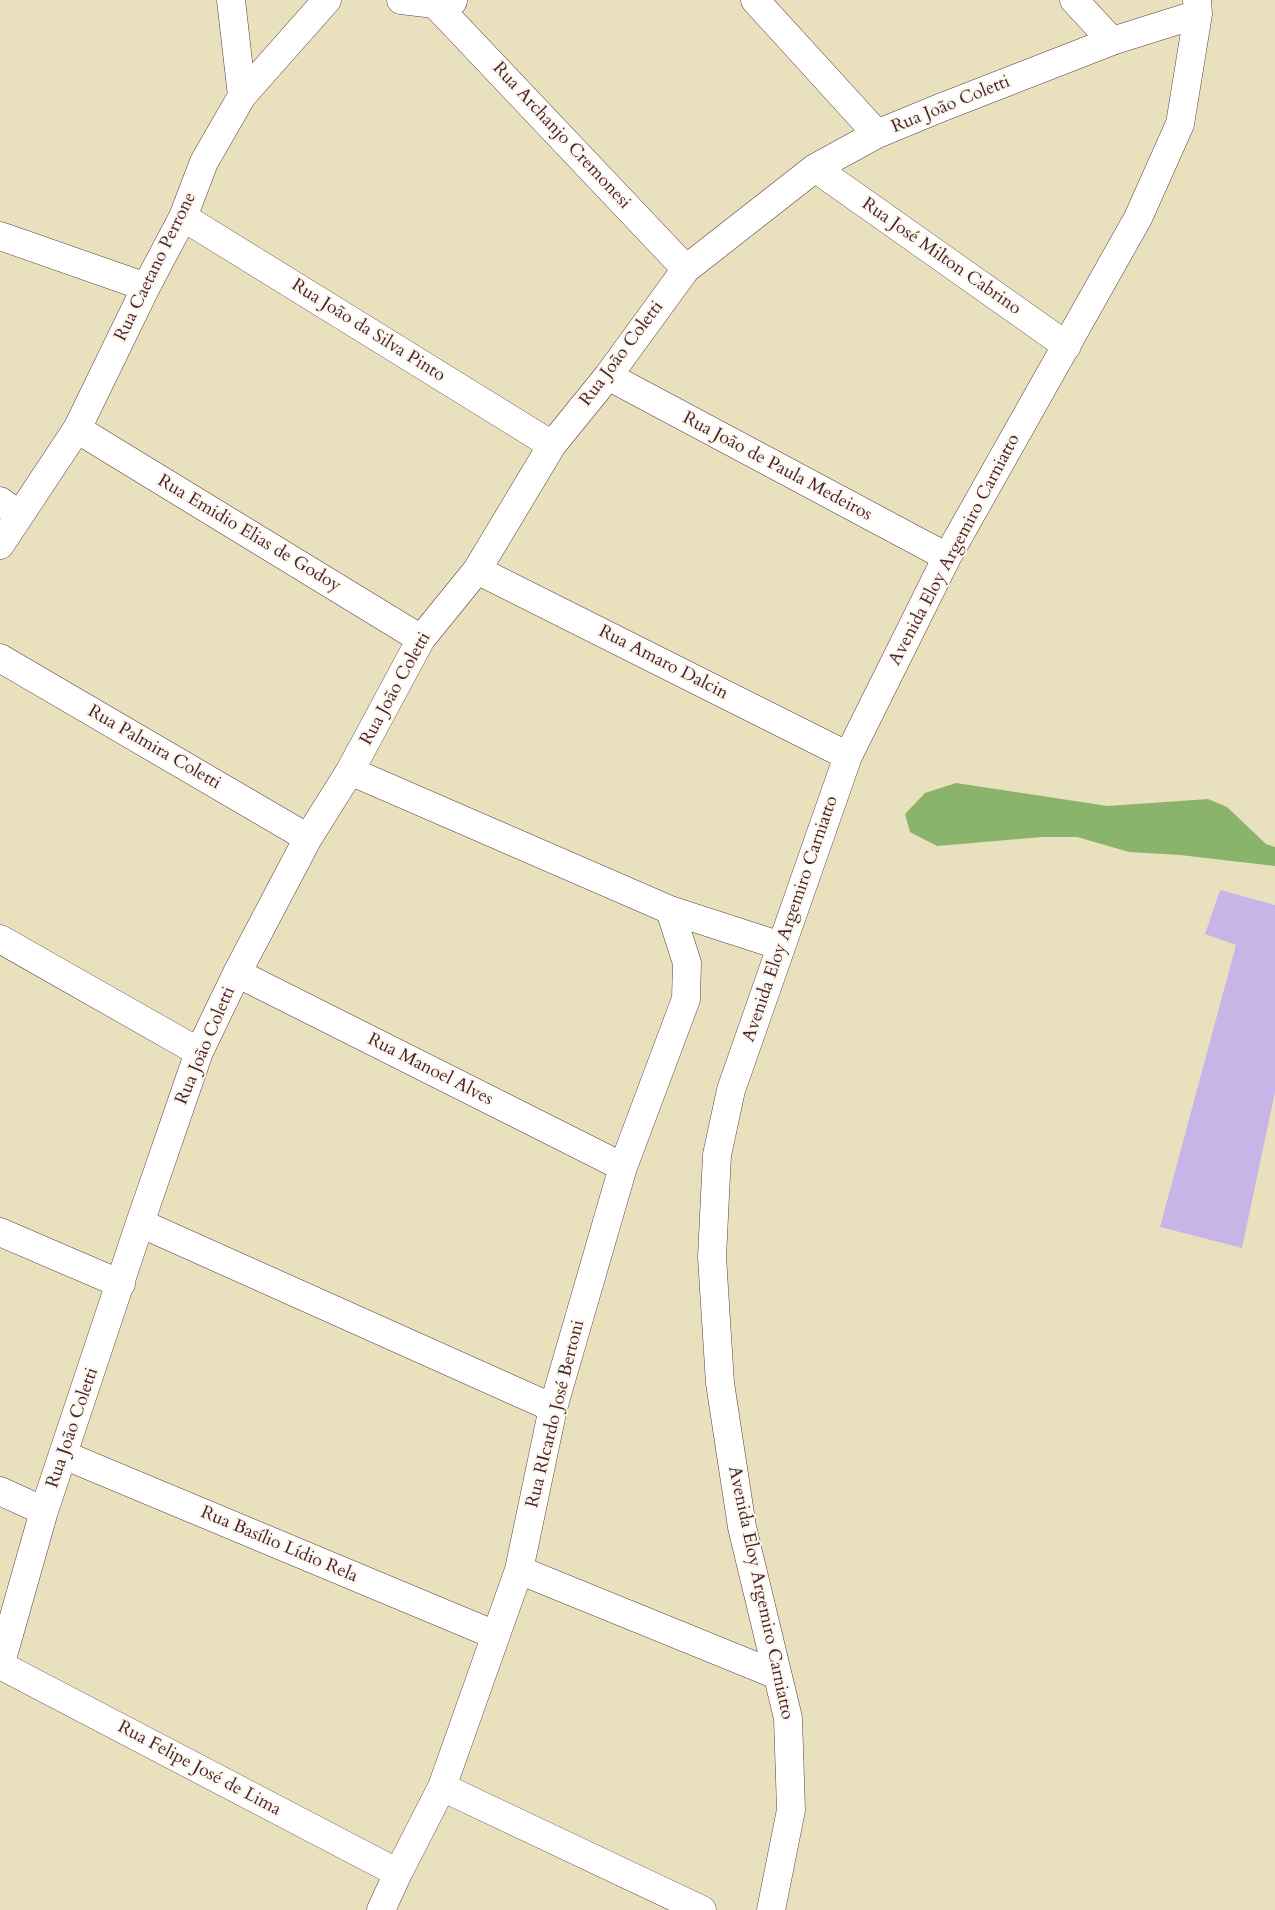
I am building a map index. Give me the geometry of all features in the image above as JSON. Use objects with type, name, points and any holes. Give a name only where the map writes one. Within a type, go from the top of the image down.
[{"type":"street","points":[[231,0],[242,96]]},
{"type":"street","name":"Rua Caetano Perrone","points":[[0,544],[10,508],[77,430],[146,287],[183,217],[204,162],[242,96],[327,0]]},
{"type":"street","points":[[401,0],[446,2]]},
{"type":"street","points":[[755,0],[878,134]]},
{"type":"street","points":[[1074,0],[1112,41]]},
{"type":"street","name":"Rua Archanjo Cremonesi","points":[[446,2],[686,269]]},
{"type":"street","name":"Rua João Coletti","points":[[0,1665],[44,1511],[199,1052],[237,973],[308,838],[350,771],[421,639],[477,570],[552,445],[608,376],[686,269],[815,168],[878,134],[1198,7]]},
{"type":"street","name":"Avenida Eloy Argemiro Carniatto","points":[[770,1910],[792,1810],[788,1718],[742,1527],[720,1382],[712,1256],[717,1155],[731,1090],[848,756],[947,557],[1138,218],[1180,124],[1198,7]]},
{"type":"street","name":"Rua José Milton Cabrino","points":[[815,168],[1067,346]]},
{"type":"street","name":"Rua João da Silva Pinto","points":[[183,217],[552,445]]},
{"type":"street","points":[[0,236],[146,287]]},
{"type":"street","name":"Rua João de Paula Medeiros","points":[[608,376],[947,557]]},
{"type":"street","name":"Rua Emidio Elias de Godoy","points":[[77,430],[421,639]]},
{"type":"street","name":"Rua Amaro Dalcin","points":[[477,570],[848,756]]},
{"type":"street","name":"Rua Palmira Coletti","points":[[0,658],[308,838]]},
{"type":"street","points":[[350,771],[670,910],[781,946]]},
{"type":"street","name":"Rua RIcardo José Bertoni","points":[[381,1910],[442,1787],[519,1570],[553,1408],[623,1167],[686,999],[687,963],[670,910]]},
{"type":"street","points":[[0,939],[199,1052]]},
{"type":"street","name":"Rua Manoel Alves","points":[[237,973],[623,1167]]},
{"type":"street","points":[[140,1223],[553,1408]]},
{"type":"street","points":[[0,1232],[121,1284]]},
{"type":"street","name":"Rua Basílio Lídio Rela","points":[[64,1455],[496,1635]]},
{"type":"street","points":[[0,1491],[44,1511]]},
{"type":"street","points":[[519,1570],[777,1675]]},
{"type":"street","name":"Rua Felipe José de Lima","points":[[0,1665],[398,1873]]},
{"type":"street","points":[[442,1787],[702,1910]]},
{"type":"green space","points":[[956,783],[1108,806],[1208,799],[1227,807],[1266,844],[1275,847],[1275,866],[1180,855],[1129,852],[1077,837],[1042,837],[937,846],[910,832],[905,814],[925,793]]},
{"type":"building","points":[[1220,890],[1275,905],[1275,1092],[1242,1248],[1160,1227],[1236,945],[1205,934]]}]
